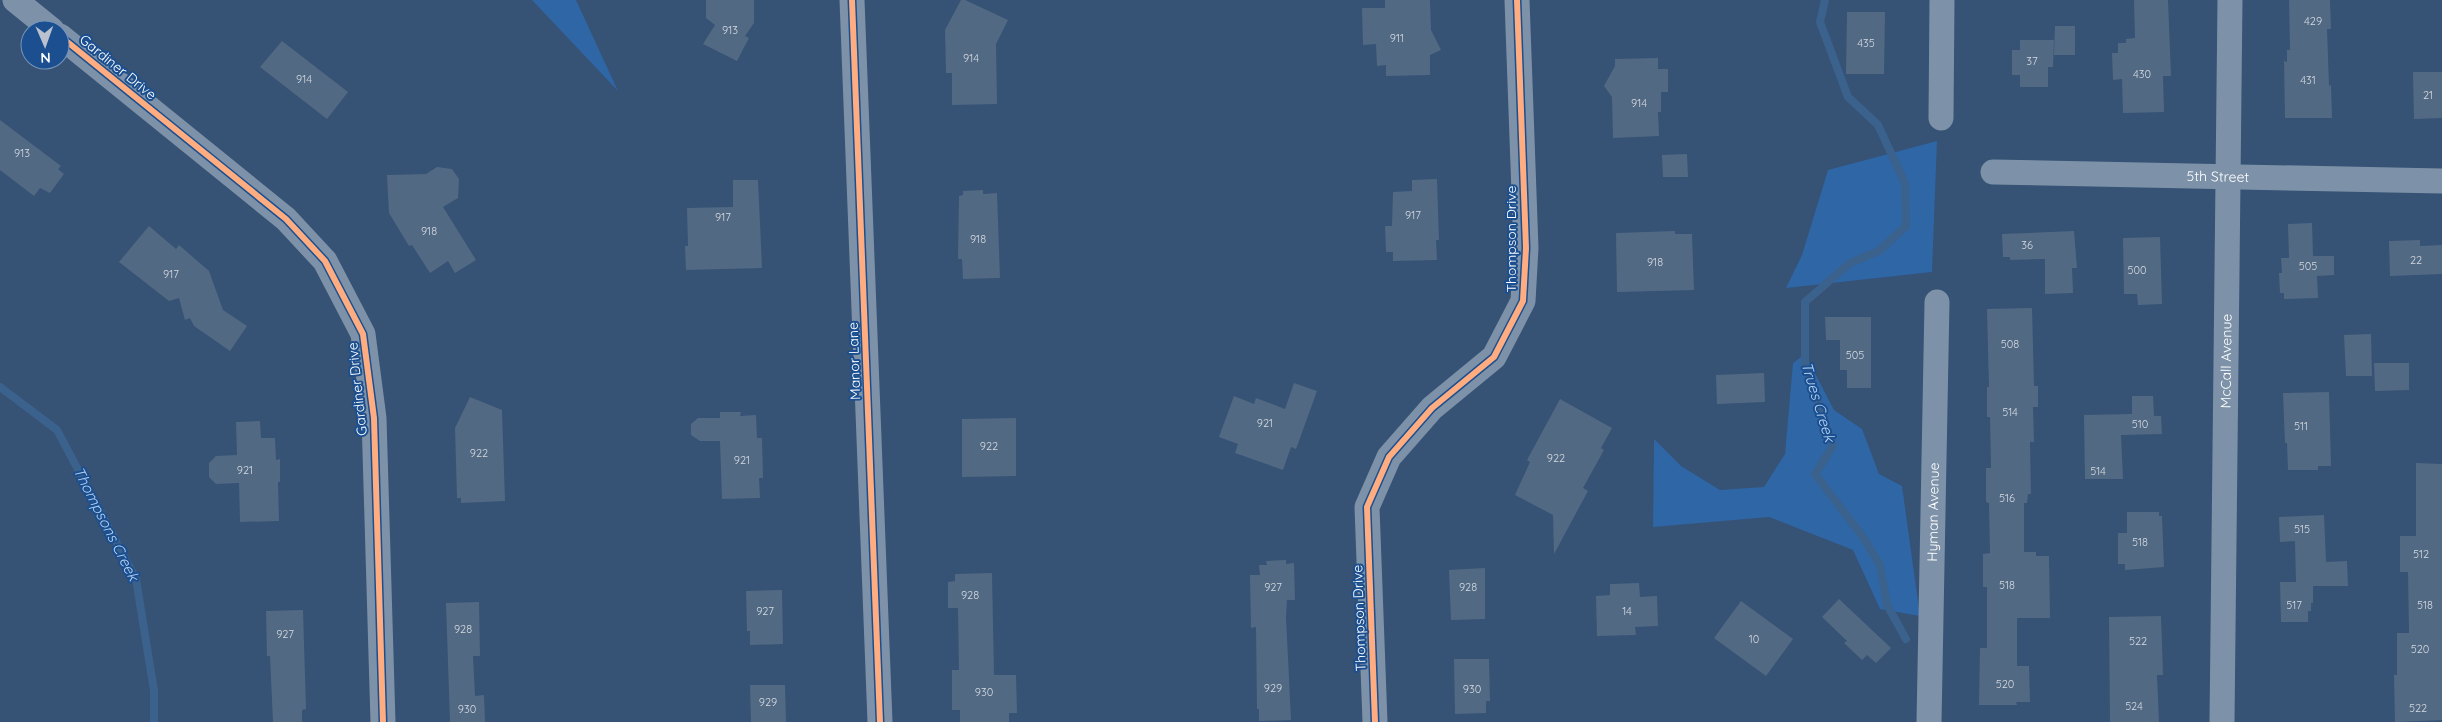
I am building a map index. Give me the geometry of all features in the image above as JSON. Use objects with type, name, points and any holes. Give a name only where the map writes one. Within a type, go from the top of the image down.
[{"type":"street","points":[[15,0],[40,20]]},
{"type":"street","name":"Manor Lane","points":[[852,0],[880,722]]},
{"type":"street","name":"Thompson Drive","points":[[1375,722],[1367,507],[1389,457],[1432,408],[1494,356],[1523,301],[1526,248],[1517,0]]},
{"type":"street","points":[[1941,118],[1942,0]]},
{"type":"street","name":"McCall Avenue","points":[[2222,722],[2230,0]]},
{"type":"street","name":"Gardiner Drive","points":[[70,44],[286,219],[325,261],[363,334],[374,418],[383,722]]},
{"type":"street","name":"5th Street","points":[[1993,172],[2442,181]]},
{"type":"street","name":"Hyman Avenue","points":[[1929,722],[1937,302]]},
{"type":"shaded area","points":[[532,0],[576,0],[618,91]]},
{"type":"shaded area","points":[[1937,141],[1932,272],[1786,288],[1802,255],[1828,170]]},
{"type":"shaded area","points":[[1805,354],[1834,410],[1862,429],[1879,474],[1902,486],[1920,616],[1880,609],[1853,550],[1769,517],[1653,527],[1654,439],[1681,466],[1720,490],[1764,487],[1785,454],[1793,363]]},
{"type":"building","points":[[706,0],[754,0],[754,23],[745,36],[749,38],[737,61],[703,44],[715,25],[706,18]]},
{"type":"building","points":[[961,0],[965,0],[1008,20],[996,44],[997,104],[952,105],[952,73],[946,73],[945,30]]},
{"type":"building","points":[[1385,0],[1430,0],[1431,30],[1441,50],[1430,55],[1430,75],[1386,76],[1386,65],[1377,66],[1376,44],[1363,45],[1362,8],[1385,8]]},
{"type":"building","points":[[2134,0],[2168,0],[2171,76],[2163,76],[2164,112],[2123,113],[2122,79],[2113,80],[2112,53],[2118,53],[2118,43],[2126,43],[2126,39],[2135,38]]},
{"type":"building","points":[[2289,0],[2330,0],[2331,29],[2327,29],[2332,118],[2285,118],[2284,61],[2287,62],[2287,50],[2290,50]]},
{"type":"building","points":[[1847,12],[1885,12],[1884,74],[1846,74]]},
{"type":"building","points":[[2055,26],[2075,26],[2075,55],[2054,55]]},
{"type":"building","points":[[2020,40],[2054,40],[2053,67],[2048,67],[2048,87],[2020,87],[2020,75],[2012,75],[2012,50],[2020,50]]},
{"type":"building","points":[[282,41],[348,92],[327,119],[260,67]]},
{"type":"building","points":[[1658,58],[1658,69],[1668,69],[1668,92],[1661,92],[1661,112],[1658,112],[1659,136],[1613,138],[1612,97],[1604,86],[1615,66],[1615,59]]},
{"type":"building","points":[[2413,72],[2442,72],[2442,118],[2414,119]]},
{"type":"building","points":[[0,120],[61,166],[58,169],[64,174],[50,193],[40,188],[34,196],[0,170]]},
{"type":"building","points":[[1687,154],[1688,177],[1663,177],[1662,155]]},
{"type":"building","points":[[437,167],[452,169],[459,179],[458,198],[443,207],[476,260],[455,273],[448,261],[430,273],[412,245],[409,246],[389,213],[387,175],[426,174]]},
{"type":"building","points":[[1437,179],[1439,240],[1436,240],[1437,260],[1393,261],[1393,252],[1386,252],[1385,226],[1392,226],[1393,192],[1412,191],[1412,180]]},
{"type":"building","points":[[733,180],[758,180],[762,268],[686,270],[685,246],[688,246],[687,208],[733,207]]},
{"type":"building","points":[[983,190],[983,194],[997,193],[1000,278],[963,279],[962,259],[958,259],[959,196],[963,195],[963,191]]},
{"type":"building","points":[[2312,223],[2313,256],[2334,256],[2334,275],[2317,276],[2318,298],[2284,299],[2284,293],[2280,293],[2279,273],[2282,273],[2281,258],[2289,258],[2288,224]]},
{"type":"building","points":[[149,226],[176,249],[179,245],[209,271],[223,310],[247,326],[230,351],[194,326],[190,318],[185,320],[179,298],[169,301],[119,262]]},
{"type":"building","points":[[1675,231],[1675,234],[1692,234],[1694,290],[1617,292],[1616,233]]},
{"type":"building","points":[[2074,231],[2077,268],[2072,268],[2073,293],[2045,294],[2045,259],[2010,260],[2010,257],[2003,257],[2002,234]]},
{"type":"building","points":[[2160,237],[2162,304],[2138,305],[2137,294],[2124,294],[2123,238]]},
{"type":"building","points":[[2420,240],[2420,246],[2442,245],[2442,274],[2390,276],[2389,241]]},
{"type":"building","points":[[2032,308],[2034,386],[2038,386],[2038,407],[2033,407],[2034,442],[2030,442],[2031,494],[2028,494],[2027,503],[2024,503],[2024,552],[2036,552],[2036,556],[2049,556],[2050,618],[2017,618],[2017,666],[2029,666],[2030,702],[2016,702],[2017,705],[1979,705],[1980,648],[1987,648],[1987,587],[1983,587],[1983,554],[1990,553],[1989,503],[1986,502],[1986,468],[1991,468],[1990,417],[1987,417],[1987,387],[1989,387],[1987,309]]},
{"type":"building","points":[[1825,317],[1871,317],[1871,388],[1847,388],[1847,370],[1840,370],[1840,340],[1826,340]]},
{"type":"building","points":[[2371,334],[2372,376],[2346,376],[2344,335]]},
{"type":"building","points":[[2374,363],[2409,363],[2409,390],[2375,391]]},
{"type":"building","points":[[1764,373],[1765,402],[1717,404],[1716,375]]},
{"type":"building","points":[[1294,383],[1317,391],[1296,449],[1291,447],[1283,470],[1235,453],[1238,444],[1219,437],[1234,396],[1254,404],[1256,398],[1285,409]]},
{"type":"building","points":[[2329,392],[2331,466],[2318,466],[2318,470],[2288,470],[2283,393]]},
{"type":"building","points":[[2132,396],[2153,396],[2154,416],[2161,416],[2162,434],[2121,435],[2123,479],[2085,479],[2084,415],[2132,414]]},
{"type":"building","points":[[470,397],[502,410],[505,501],[461,503],[461,498],[457,498],[455,428]]},
{"type":"building","points":[[1560,399],[1612,428],[1601,448],[1604,450],[1583,488],[1588,491],[1554,554],[1553,515],[1515,495],[1530,462],[1527,460]]},
{"type":"building","points":[[720,412],[741,412],[740,416],[756,415],[757,438],[762,438],[763,478],[759,478],[760,498],[722,499],[720,441],[700,441],[691,435],[691,424],[698,418],[720,418]]},
{"type":"building","points":[[1016,418],[1016,476],[962,477],[962,419]]},
{"type":"building","points":[[260,421],[261,438],[275,438],[276,460],[280,459],[280,482],[278,482],[279,521],[240,522],[239,483],[216,484],[209,477],[209,463],[216,456],[237,455],[236,422]]},
{"type":"building","points":[[2416,463],[2442,464],[2442,720],[2395,722],[2394,675],[2397,675],[2397,633],[2409,633],[2408,572],[2400,572],[2400,536],[2416,536]]},
{"type":"building","points":[[2127,512],[2159,512],[2159,516],[2162,516],[2164,567],[2125,570],[2125,564],[2118,564],[2118,533],[2127,533]]},
{"type":"building","points":[[2324,515],[2326,562],[2347,561],[2348,586],[2313,586],[2313,603],[2311,603],[2311,611],[2308,611],[2308,622],[2281,622],[2280,582],[2296,582],[2295,541],[2280,542],[2279,517]]},
{"type":"building","points":[[1286,560],[1286,564],[1294,563],[1295,600],[1287,600],[1286,617],[1291,720],[1259,721],[1259,709],[1257,709],[1256,627],[1251,628],[1250,575],[1260,575],[1259,565],[1267,565],[1266,561]]},
{"type":"building","points":[[1485,568],[1485,619],[1451,620],[1449,570]]},
{"type":"building","points":[[992,573],[994,675],[1016,675],[1017,713],[1009,713],[1009,722],[960,722],[960,710],[952,710],[952,670],[959,670],[958,608],[948,608],[948,582],[955,581],[955,574]]},
{"type":"building","points":[[1639,583],[1640,597],[1657,596],[1658,626],[1635,627],[1636,635],[1597,636],[1596,596],[1610,595],[1610,584]]},
{"type":"building","points":[[782,590],[783,644],[750,645],[750,631],[747,631],[746,591]]},
{"type":"building","points":[[1839,599],[1891,648],[1876,663],[1867,655],[1862,660],[1844,643],[1847,641],[1822,617]]},
{"type":"building","points":[[1741,601],[1793,639],[1766,676],[1714,638]]},
{"type":"building","points":[[479,602],[480,656],[473,656],[475,696],[484,695],[485,722],[450,722],[446,603]]},
{"type":"building","points":[[303,610],[306,709],[302,710],[302,722],[273,722],[270,656],[267,656],[266,611]]},
{"type":"building","points":[[2161,616],[2163,675],[2157,675],[2159,722],[2110,722],[2109,617]]},
{"type":"building","points":[[1454,659],[1489,659],[1490,701],[1486,701],[1486,713],[1455,714]]},
{"type":"building","points":[[750,685],[785,685],[786,722],[751,722]]},
{"type":"waterway","name":"Trues Creek","points":[[1825,0],[1820,22],[1848,97],[1878,125],[1905,183],[1906,226],[1879,251],[1850,263],[1805,302],[1805,365],[1833,446],[1815,474],[1863,537],[1880,565],[1887,605],[1906,639]]},
{"type":"waterway","name":"Thompsons Creek","points":[[0,387],[57,430],[136,579],[154,691],[154,722]]},
{"type":"cycle path","points":[[852,0],[880,722]]},
{"type":"cycle path","points":[[1375,722],[1367,507],[1389,457],[1432,408],[1494,357],[1523,301],[1526,248],[1517,0]]},
{"type":"cycle path","points":[[70,44],[286,219],[325,261],[363,334],[374,418],[383,722]]}]
